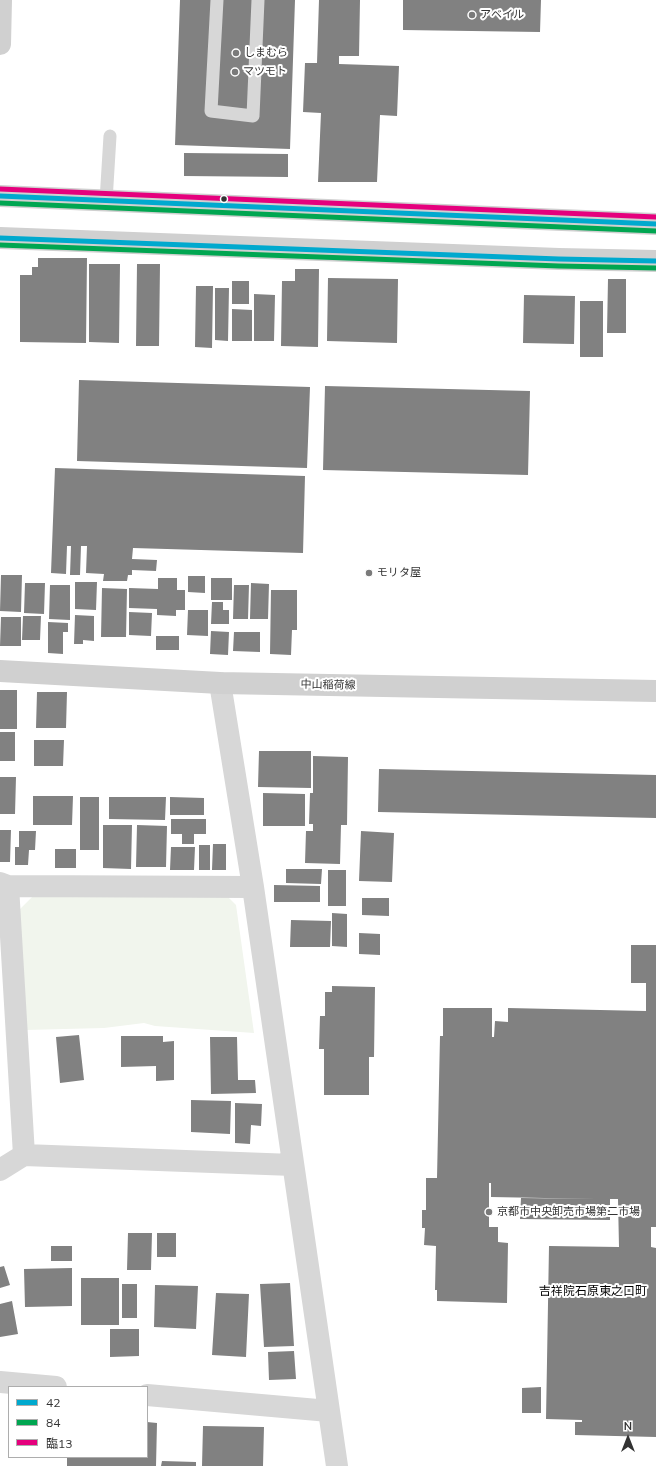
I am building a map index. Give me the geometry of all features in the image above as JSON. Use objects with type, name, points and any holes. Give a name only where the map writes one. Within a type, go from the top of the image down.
[{"type":"street","points":[[0,44],[1,0]]},
{"type":"street","points":[[0,196],[656,224]]},
{"type":"street","points":[[0,238],[559,259],[656,261]]},
{"type":"street","name":"中山稲荷線","points":[[0,671],[220,683],[656,691]]},
{"type":"street","points":[[220,683],[253,887],[336,1466]]},
{"type":"street","points":[[24,1155],[4,885],[253,887]]},
{"type":"street","points":[[0,1170],[24,1155],[294,1165]]},
{"type":"street","points":[[0,1382],[45,1386]]},
{"type":"street","points":[[148,1395],[329,1411]]},
{"type":"lane","points":[[217,0],[211,111],[253,116],[258,0]]},
{"type":"lane","points":[[106,201],[110,136]]},
{"type":"shaded area","points":[[33,896],[228,897],[236,905],[254,1033],[155,1026],[144,1023],[104,1028],[25,1030],[19,910]]},
{"type":"building","name":"マツモト","points":[[180,0],[295,0],[290,149],[175,145]]},
{"type":"building","points":[[319,0],[360,0],[359,56],[339,56],[339,64],[399,66],[397,116],[380,115],[377,182],[318,182],[321,113],[303,112],[305,63],[317,63]]},
{"type":"building","name":"アベイル","points":[[403,0],[541,0],[540,32],[403,30]]},
{"type":"building","points":[[184,153],[288,154],[288,177],[184,176]]},
{"type":"building","points":[[38,258],[87,258],[86,343],[20,342],[20,275],[32,275],[32,267],[38,267]]},
{"type":"building","points":[[89,264],[120,264],[119,343],[89,342]]},
{"type":"building","points":[[137,264],[160,264],[159,346],[136,346]]},
{"type":"building","points":[[295,269],[319,269],[318,347],[281,346],[282,281],[295,281]]},
{"type":"building","points":[[328,278],[398,279],[397,343],[327,341]]},
{"type":"building","points":[[608,279],[626,279],[626,333],[607,333]]},
{"type":"building","points":[[232,281],[249,281],[249,304],[232,304]]},
{"type":"building","points":[[196,286],[213,286],[212,348],[195,347]]},
{"type":"building","points":[[215,288],[229,288],[228,341],[215,340]]},
{"type":"building","points":[[254,294],[275,295],[274,341],[254,341]]},
{"type":"building","points":[[524,295],[575,296],[574,344],[523,343]]},
{"type":"building","points":[[580,301],[603,301],[603,357],[580,357]]},
{"type":"building","points":[[232,309],[252,310],[252,341],[232,341]]},
{"type":"building","points":[[79,380],[310,387],[307,468],[77,461]]},
{"type":"building","points":[[325,386],[530,391],[528,475],[323,470]]},
{"type":"building","points":[[55,468],[305,476],[303,553],[133,548],[132,559],[157,560],[156,571],[132,570],[132,575],[128,575],[127,581],[103,581],[104,574],[86,573],[87,546],[81,546],[80,575],[70,575],[71,546],[67,546],[66,574],[51,573]]},
{"type":"building","points":[[1,575],[22,575],[21,612],[0,611]]},
{"type":"building","points":[[188,576],[205,576],[205,593],[188,592]]},
{"type":"building","points":[[158,578],[177,578],[177,590],[185,590],[185,610],[176,610],[176,616],[157,615],[157,609],[129,608],[129,588],[158,589]]},
{"type":"building","points":[[211,578],[232,578],[232,600],[211,600]]},
{"type":"building","points":[[75,582],[97,582],[96,610],[75,609]]},
{"type":"building","points":[[25,583],[45,583],[44,614],[24,613]]},
{"type":"building","points":[[251,583],[269,584],[268,619],[250,619]]},
{"type":"building","points":[[50,585],[70,585],[70,620],[49,619]]},
{"type":"building","points":[[234,585],[249,585],[248,619],[233,619]]},
{"type":"building","points":[[102,588],[127,589],[126,637],[101,637]]},
{"type":"building","points":[[271,590],[297,590],[297,630],[292,630],[291,655],[270,654]]},
{"type":"building","points":[[212,602],[223,602],[223,610],[229,610],[229,624],[211,624]]},
{"type":"building","points":[[188,610],[208,610],[208,636],[187,635]]},
{"type":"building","points":[[129,612],[152,613],[151,636],[129,635]]},
{"type":"building","points":[[75,615],[94,616],[94,641],[83,640],[83,644],[74,644]]},
{"type":"building","points":[[23,616],[41,616],[40,640],[22,640]]},
{"type":"building","points":[[1,617],[21,617],[21,646],[0,646]]},
{"type":"building","points":[[48,622],[68,623],[68,632],[63,632],[63,654],[48,653]]},
{"type":"building","points":[[211,631],[229,632],[228,655],[210,654]]},
{"type":"building","points":[[234,632],[260,632],[260,652],[233,651]]},
{"type":"building","points":[[156,636],[179,636],[179,650],[156,650]]},
{"type":"building","points":[[0,690],[17,690],[17,729],[0,729]]},
{"type":"building","points":[[37,692],[67,692],[66,728],[36,728]]},
{"type":"building","points":[[0,732],[15,732],[15,761],[0,761]]},
{"type":"building","points":[[34,740],[64,740],[63,766],[34,766]]},
{"type":"building","points":[[259,751],[311,751],[311,788],[258,787]]},
{"type":"building","points":[[313,756],[348,757],[347,825],[341,825],[340,864],[305,863],[306,831],[313,831],[313,824],[309,824],[310,793],[313,793]]},
{"type":"building","points":[[379,769],[656,775],[656,818],[378,812]]},
{"type":"building","points":[[0,777],[16,777],[15,814],[0,814]]},
{"type":"building","points":[[263,793],[305,794],[305,826],[263,826]]},
{"type":"building","points":[[33,796],[73,796],[72,825],[33,825]]},
{"type":"building","points":[[80,797],[99,797],[99,850],[80,850]]},
{"type":"building","points":[[109,797],[166,797],[165,820],[109,819]]},
{"type":"building","points":[[170,797],[204,798],[204,815],[170,815]]},
{"type":"building","points":[[171,819],[206,819],[206,834],[194,834],[194,844],[182,844],[182,834],[171,834]]},
{"type":"building","points":[[103,825],[132,825],[131,869],[103,868]]},
{"type":"building","points":[[137,825],[167,826],[166,867],[136,867]]},
{"type":"building","points":[[0,830],[11,830],[10,862],[0,862]]},
{"type":"building","points":[[19,831],[36,831],[35,850],[29,850],[28,865],[15,865],[15,847],[19,847]]},
{"type":"building","points":[[361,831],[394,833],[392,882],[359,881]]},
{"type":"building","points":[[213,844],[226,844],[226,870],[212,870]]},
{"type":"building","points":[[199,845],[210,845],[210,870],[199,870]]},
{"type":"building","points":[[171,847],[195,847],[194,870],[170,870]]},
{"type":"building","points":[[55,849],[76,849],[76,868],[55,868]]},
{"type":"building","points":[[286,869],[322,869],[321,884],[286,883]]},
{"type":"building","points":[[328,870],[346,870],[346,906],[328,906]]},
{"type":"building","points":[[274,885],[320,886],[320,902],[274,902]]},
{"type":"building","points":[[362,898],[389,898],[389,916],[362,915]]},
{"type":"building","points":[[332,913],[347,914],[347,947],[332,946]]},
{"type":"building","points":[[291,920],[331,921],[330,947],[290,947]]},
{"type":"building","points":[[359,933],[380,934],[380,955],[359,954]]},
{"type":"building","points":[[631,945],[656,945],[656,1227],[651,1227],[651,1247],[656,1248],[656,1437],[575,1435],[575,1422],[582,1422],[582,1420],[546,1419],[549,1246],[619,1247],[618,1199],[610,1199],[610,1220],[520,1219],[521,1198],[598,1199],[491,1197],[491,1183],[489,1183],[489,1227],[498,1227],[498,1242],[508,1243],[507,1303],[437,1301],[437,1290],[435,1290],[436,1246],[424,1245],[425,1228],[422,1228],[422,1210],[426,1210],[426,1178],[437,1178],[440,1036],[443,1036],[443,1008],[492,1008],[492,1037],[494,1037],[495,1021],[508,1022],[508,1008],[646,1011],[646,983],[631,983]]},
{"type":"building","points":[[332,986],[375,987],[374,1057],[369,1057],[369,1095],[324,1095],[324,1049],[319,1049],[320,1016],[325,1016],[325,992],[332,992]]},
{"type":"building","points":[[79,1035],[84,1080],[60,1083],[56,1037]]},
{"type":"building","points":[[121,1036],[163,1036],[163,1042],[174,1041],[174,1080],[156,1081],[156,1066],[121,1067]]},
{"type":"building","points":[[210,1037],[237,1037],[238,1080],[255,1080],[256,1093],[211,1094]]},
{"type":"building","points":[[191,1100],[231,1101],[230,1134],[191,1132]]},
{"type":"building","points":[[235,1103],[262,1104],[261,1126],[251,1125],[250,1144],[235,1143]]},
{"type":"building","points":[[128,1233],[152,1233],[151,1270],[127,1270]]},
{"type":"building","points":[[157,1233],[176,1233],[176,1257],[157,1257]]},
{"type":"building","points":[[51,1246],[72,1246],[72,1261],[51,1261]]},
{"type":"building","points":[[4,1266],[10,1285],[0,1288],[0,1267]]},
{"type":"building","points":[[72,1268],[72,1306],[25,1307],[24,1269]]},
{"type":"building","points":[[81,1278],[119,1278],[119,1325],[81,1325]]},
{"type":"building","points":[[290,1283],[294,1346],[264,1347],[260,1284]]},
{"type":"building","points":[[122,1284],[137,1284],[137,1318],[122,1318]]},
{"type":"building","points":[[155,1285],[198,1286],[196,1329],[154,1327]]},
{"type":"building","points":[[216,1293],[249,1294],[246,1357],[212,1355]]},
{"type":"building","points":[[12,1301],[18,1334],[0,1337],[0,1304]]},
{"type":"building","points":[[110,1329],[139,1329],[139,1356],[110,1357]]},
{"type":"building","points":[[294,1351],[296,1379],[269,1380],[268,1352]]},
{"type":"building","points":[[541,1387],[541,1413],[522,1413],[522,1388]]},
{"type":"building","points":[[148,1422],[157,1423],[156,1466],[67,1466],[67,1458],[148,1458]]},
{"type":"building","points":[[203,1426],[264,1427],[263,1466],[202,1466]]},
{"type":"building","points":[[162,1461],[196,1462],[196,1466],[161,1466]]},
{"type":"transit line","name":"臨13","points":[[0,189],[656,217]]},
{"type":"transit line","name":"42","points":[[0,196],[656,224]]},
{"type":"transit line","name":"84","points":[[0,203],[656,231]]},
{"type":"transit line","name":"42","points":[[0,238],[559,259],[656,261]]},
{"type":"transit line","name":"84","points":[[0,245],[559,266],[656,268]]},
{"type":"place","name":"アベイル","points":[[472,15]]},
{"type":"place","name":"しまむら","points":[[236,53]]},
{"type":"place","name":"マツモト","points":[[235,72]]},
{"type":"place","name":"モリタ屋","points":[[369,573]]},
{"type":"place","name":"京都市中央卸売市場第二市場","points":[[489,1212]]},
{"type":"district","name":"吉祥院石原東之口町","points":[[593,1291]]}]
